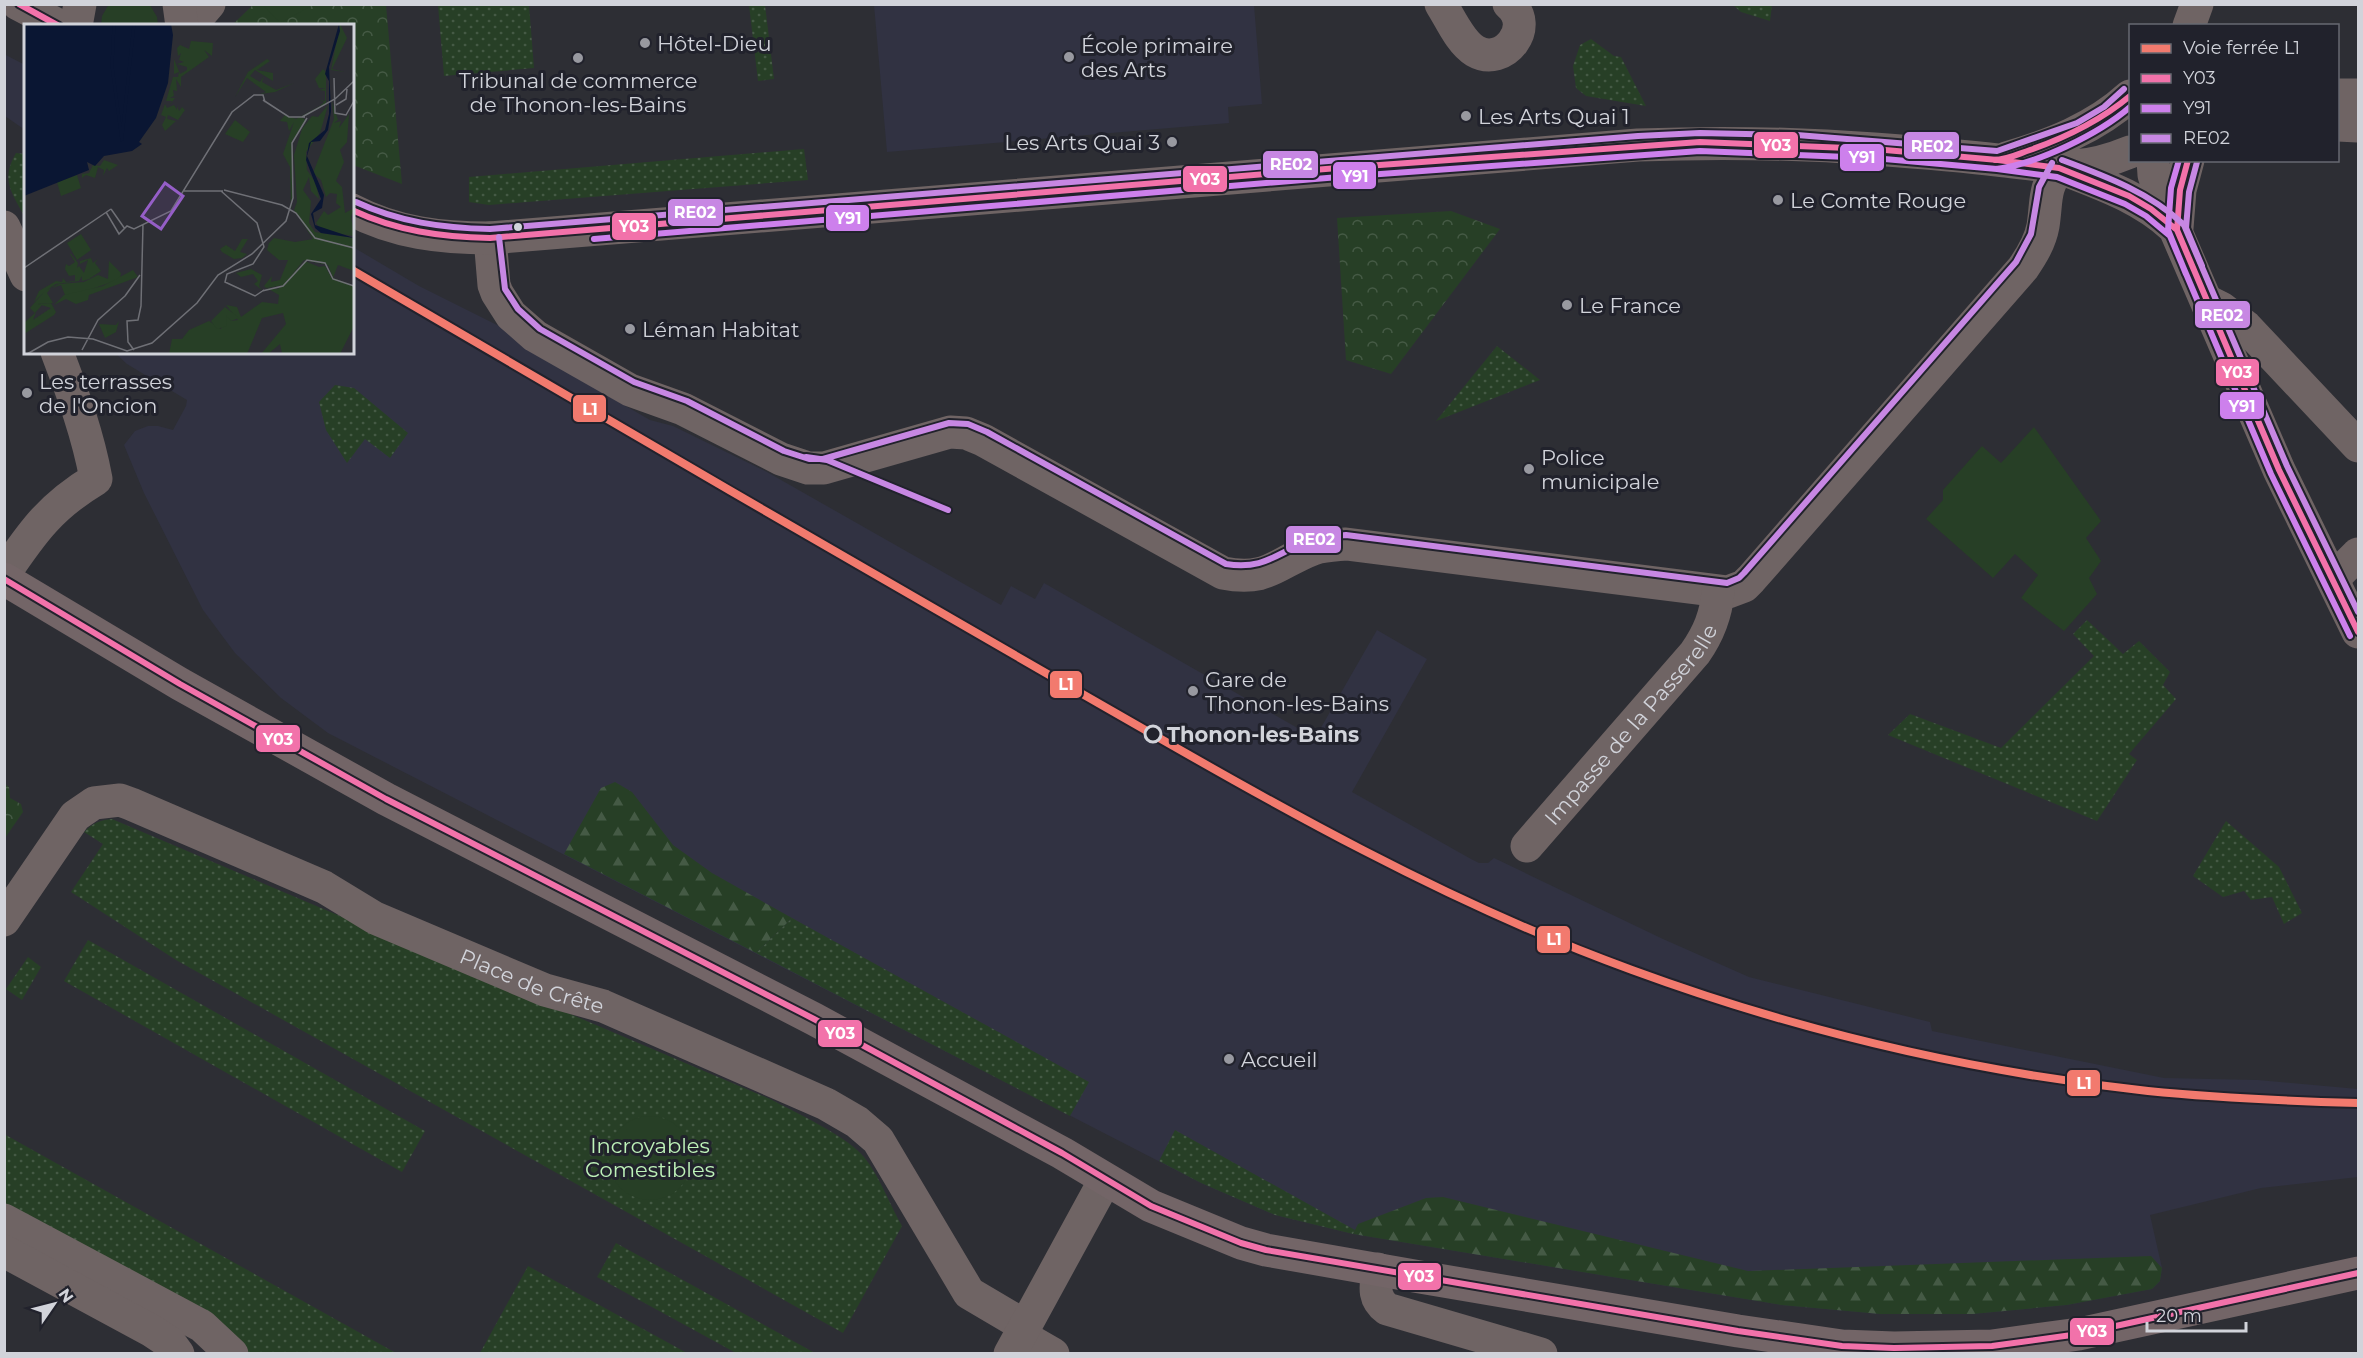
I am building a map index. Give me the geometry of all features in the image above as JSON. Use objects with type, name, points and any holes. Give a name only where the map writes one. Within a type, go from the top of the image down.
[{"type":"main road","points":[[4,579],[142,663],[313,760],[814,1019],[1052,1147],[1105,1180],[1175,1218],[1241,1243],[1266,1250],[1748,1333],[1842,1346],[1894,1348],[1992,1346],[2068,1336],[2358,1273]]},
{"type":"street","points":[[18,4],[56,24]]},
{"type":"street","points":[[76,24],[80,4]]},
{"type":"street","points":[[178,4],[182,24]]},
{"type":"street","points":[[192,24],[208,4]]},
{"type":"street","points":[[1441,4],[1465,42],[1473,50],[1485,55],[1496,55],[1507,50],[1515,41],[1519,30],[1518,18],[1509,4]]},
{"type":"street","points":[[2190,24],[2198,4]]},
{"type":"street","points":[[2339,95],[2358,96]]},
{"type":"street","points":[[1998,160],[2081,131],[2109,114],[2129,97]]},
{"type":"street","points":[[2339,125],[2358,126]]},
{"type":"street","points":[[354,211],[386,225],[419,233],[447,237],[490,238],[1638,145],[1700,142],[1797,144],[1998,160],[2059,168],[2086,165],[2129,152]]},
{"type":"street","points":[[2153,162],[2158,187],[2279,470],[2358,632]]},
{"type":"street","points":[[2177,230],[2180,190],[2187,162]]},
{"type":"street","points":[[2059,168],[2128,196],[2151,209],[2177,230]]},
{"type":"street","points":[[490,238],[494,285],[497,293],[506,309],[526,330],[630,390],[683,409],[781,459],[808,468],[824,468],[950,432],[966,433],[983,440],[1223,573],[1250,576],[1263,574],[1301,554],[1330,545],[1361,544],[1718,592],[1736,589],[1751,579],[2023,268],[2038,243],[2043,225],[2047,188],[2059,168]]},
{"type":"street","points":[[4,227],[24,271]]},
{"type":"street","points":[[2207,301],[2221,308],[2246,327],[2358,446]]},
{"type":"street","points":[[4,574],[30,536],[50,513],[73,492],[96,479],[80,415],[58,354]]},
{"type":"street","points":[[2332,579],[2358,554]]},
{"type":"street","name":"Impasse de la Passerelle","points":[[1527,846],[1695,652],[1709,631],[1717,606],[1718,592]]},
{"type":"street","name":"Place de Crête","points":[[4,920],[75,816],[94,803],[120,800],[131,804],[324,887],[375,918],[545,990],[603,1006],[826,1104],[857,1122],[878,1140],[969,1293],[1018,1338],[1053,1353]]},
{"type":"street","points":[[1018,1338],[1105,1180]]},
{"type":"street","points":[[4,1220],[202,1326],[232,1353]]},
{"type":"street","points":[[4,1251],[152,1331],[170,1343],[178,1353]]},
{"type":"street","points":[[1378,1269],[1376,1295],[1387,1309],[1541,1353]]},
{"type":"shaded area","name":"École primaire des Arts","points":[[874,5],[1254,5],[1262,104],[1228,107],[1229,123],[887,152]]},
{"type":"shaded area","points":[[4,54],[24,64],[24,129],[5,116]]},
{"type":"shaded area","points":[[354,248],[419,286],[519,336],[522,346],[650,420],[673,426],[767,472],[1001,605],[1011,586],[1035,599],[1044,583],[1315,738],[1377,630],[1427,659],[1352,792],[1479,863],[1488,863],[1494,858],[1663,939],[1749,977],[1930,1022],[1932,1031],[2164,1078],[2258,1080],[2358,1089],[2358,1177],[2261,1188],[2150,1215],[2162,1268],[2160,1281],[2152,1289],[2067,1305],[1973,1314],[1880,1314],[1781,1305],[1353,1234],[1275,1215],[1201,1183],[328,733],[281,698],[235,653],[203,610],[144,493],[124,445],[135,431],[148,426],[173,430],[187,400],[127,364],[116,354],[354,354]]},
{"type":"green space","points":[[109,4],[150,5],[157,17],[158,24],[101,24],[102,16]]},
{"type":"green space","points":[[253,5],[386,5],[402,184],[354,165],[354,24],[233,24]]},
{"type":"green space","points":[[263,5],[313,5],[280,23]]},
{"type":"green space","points":[[438,5],[529,5],[534,68],[444,76]]},
{"type":"green space","points":[[749,5],[765,5],[774,79],[758,81]]},
{"type":"green space","points":[[1733,5],[1772,5],[1770,21],[1741,12]]},
{"type":"green space","points":[[1591,39],[1614,56],[1621,57],[1646,106],[1586,96],[1576,88],[1573,66],[1580,45]]},
{"type":"green space","points":[[804,149],[808,180],[489,205],[469,202],[469,177]]},
{"type":"green space","points":[[16,153],[24,154],[24,216],[12,193],[8,179],[11,163]]},
{"type":"green space","points":[[1451,211],[1500,229],[1391,374],[1346,360],[1337,218]]},
{"type":"green space","points":[[1497,346],[1540,380],[1436,421]]},
{"type":"green space","points":[[335,385],[354,388],[408,433],[390,458],[365,439],[347,463],[326,430],[319,402]]},
{"type":"green space","points":[[2034,427],[2101,521],[2086,538],[2101,561],[2089,578],[2097,594],[2064,631],[2021,598],[2038,575],[2015,554],[1993,578],[1926,519],[1943,500],[1943,490],[1982,446],[2001,463]]},
{"type":"green space","points":[[2087,620],[2123,654],[2139,641],[2170,672],[2163,685],[2176,699],[2129,754],[2137,760],[2097,821],[1888,735],[1910,714],[2001,748],[2094,656],[2073,634]]},
{"type":"green space","points":[[615,782],[632,792],[673,845],[712,873],[792,918],[756,953],[564,854],[601,788]]},
{"type":"green space","points":[[5,784],[9,787],[10,798],[21,804],[23,812],[5,838]]},
{"type":"green space","points":[[112,819],[770,1099],[846,1141],[869,1164],[902,1226],[843,1333],[176,960],[71,892],[103,844],[84,832],[97,822]]},
{"type":"green space","points":[[2226,821],[2279,867],[2302,913],[2284,924],[2272,897],[2251,900],[2244,891],[2223,897],[2193,876]]},
{"type":"green space","points":[[792,918],[1089,1082],[1070,1116],[756,953]]},
{"type":"green space","points":[[88,940],[425,1131],[402,1172],[64,981]]},
{"type":"green space","points":[[28,957],[41,967],[22,1000],[6,989]]},
{"type":"green space","name":"Incroyables Comestibles","points":[[650,1116],[666,1119],[680,1128],[689,1142],[692,1158],[689,1174],[680,1188],[666,1197],[650,1200],[634,1197],[620,1188],[611,1174],[608,1158],[611,1142],[620,1128],[634,1119]]},
{"type":"green space","points":[[1175,1130],[1355,1230],[1353,1234],[1275,1215],[1201,1183],[1159,1161]]},
{"type":"green space","points":[[4,1134],[396,1353],[247,1353],[5,1210]]},
{"type":"green space","points":[[1443,1197],[1748,1271],[2151,1256],[2162,1268],[2160,1281],[2152,1289],[2067,1305],[1973,1314],[1880,1314],[1781,1305],[1353,1234],[1358,1224],[1426,1198]]},
{"type":"green space","points":[[616,1243],[815,1353],[736,1353],[597,1277]]},
{"type":"green space","points":[[528,1266],[687,1353],[480,1353]]},
{"type":"rail line","name":"L1","points":[[354,271],[876,575],[1264,797],[1408,873],[1556,941],[1632,970],[1758,1012],[1822,1030],[1952,1060],[2017,1073],[2148,1091],[2200,1096],[2358,1103]]},
{"type":"transit line","name":"Y03","points":[[19,4],[55,24]]},
{"type":"transit line","name":"RE02","points":[[356,202],[388,215],[421,223],[490,229],[1638,136],[1700,133],[1797,135],[1997,151],[2077,123],[2104,107],[2124,89]]},
{"type":"transit line","name":"Y03","points":[[1994,160],[2012,156],[2070,134],[2095,121],[2129,97]]},
{"type":"transit line","name":"Y91","points":[[1996,169],[2030,161],[2067,146],[2102,127],[2129,108]]},
{"type":"transit line","name":"Y03","points":[[354,211],[386,223],[420,232],[490,238],[1338,168],[1700,142],[1874,149],[2059,168],[2129,196],[2151,209],[2177,230],[2279,470],[2358,632]]},
{"type":"transit line","name":"Y91","points":[[594,239],[1339,177],[1700,151],[1873,158],[2057,177],[2125,204],[2146,216],[2170,236],[2271,474],[2350,636]]},
{"type":"transit line","name":"RE02","points":[[2062,160],[2111,179],[2142,195],[2184,225],[2287,466],[2358,612]]},
{"type":"transit line","name":"Y91","points":[[2178,162],[2171,188],[2168,230],[2186,274]]},
{"type":"transit line","name":"Y03","points":[[2187,162],[2180,190],[2177,230],[2194,270]]},
{"type":"transit line","name":"RE02","points":[[2197,162],[2189,192],[2186,228],[2202,266]]},
{"type":"transit line","name":"RE02","points":[[499,237],[505,289],[518,309],[540,329],[634,382],[687,401],[784,451],[809,459],[823,459],[949,423],[968,424],[987,432],[1226,564],[1261,563],[1314,539],[1346,535],[1727,583],[1744,573],[2016,262],[2031,234],[2039,187],[2052,163]]},
{"type":"transit line","name":"RE02","points":[[806,457],[827,460],[948,510]]},
{"type":"transit line","name":"Y03","points":[[4,579],[180,684],[386,799],[814,1019],[1062,1153],[1151,1206],[1241,1243],[1266,1250],[1738,1331],[1842,1346],[1894,1348],[1992,1346],[2079,1334],[2358,1273]]},
{"type":"place","name":"Hôtel-Dieu","points":[[645,43]]},
{"type":"place","name":"École primaire des Arts","points":[[1069,57]]},
{"type":"place","name":"Tribunal de commerce de Thonon-les-Bains","points":[[578,58]]},
{"type":"place","name":"Les Arts Quai 1","points":[[1466,116]]},
{"type":"place","name":"Les Arts Quai 3","points":[[1172,142]]},
{"type":"place","name":"Le Comte Rouge","points":[[1778,200]]},
{"type":"place","name":"Le France","points":[[1567,305]]},
{"type":"place","name":"Léman Habitat","points":[[630,329]]},
{"type":"place","name":"Les terrasses de l'Oncion","points":[[27,393]]},
{"type":"place","name":"Police municipale","points":[[1529,469]]},
{"type":"place","name":"Gare de Thonon-les-Bains","points":[[1193,691]]},
{"type":"place","name":"Thonon-les-Bains","points":[[1153,734]]},
{"type":"place","name":"Accueil","points":[[1229,1059]]}]
